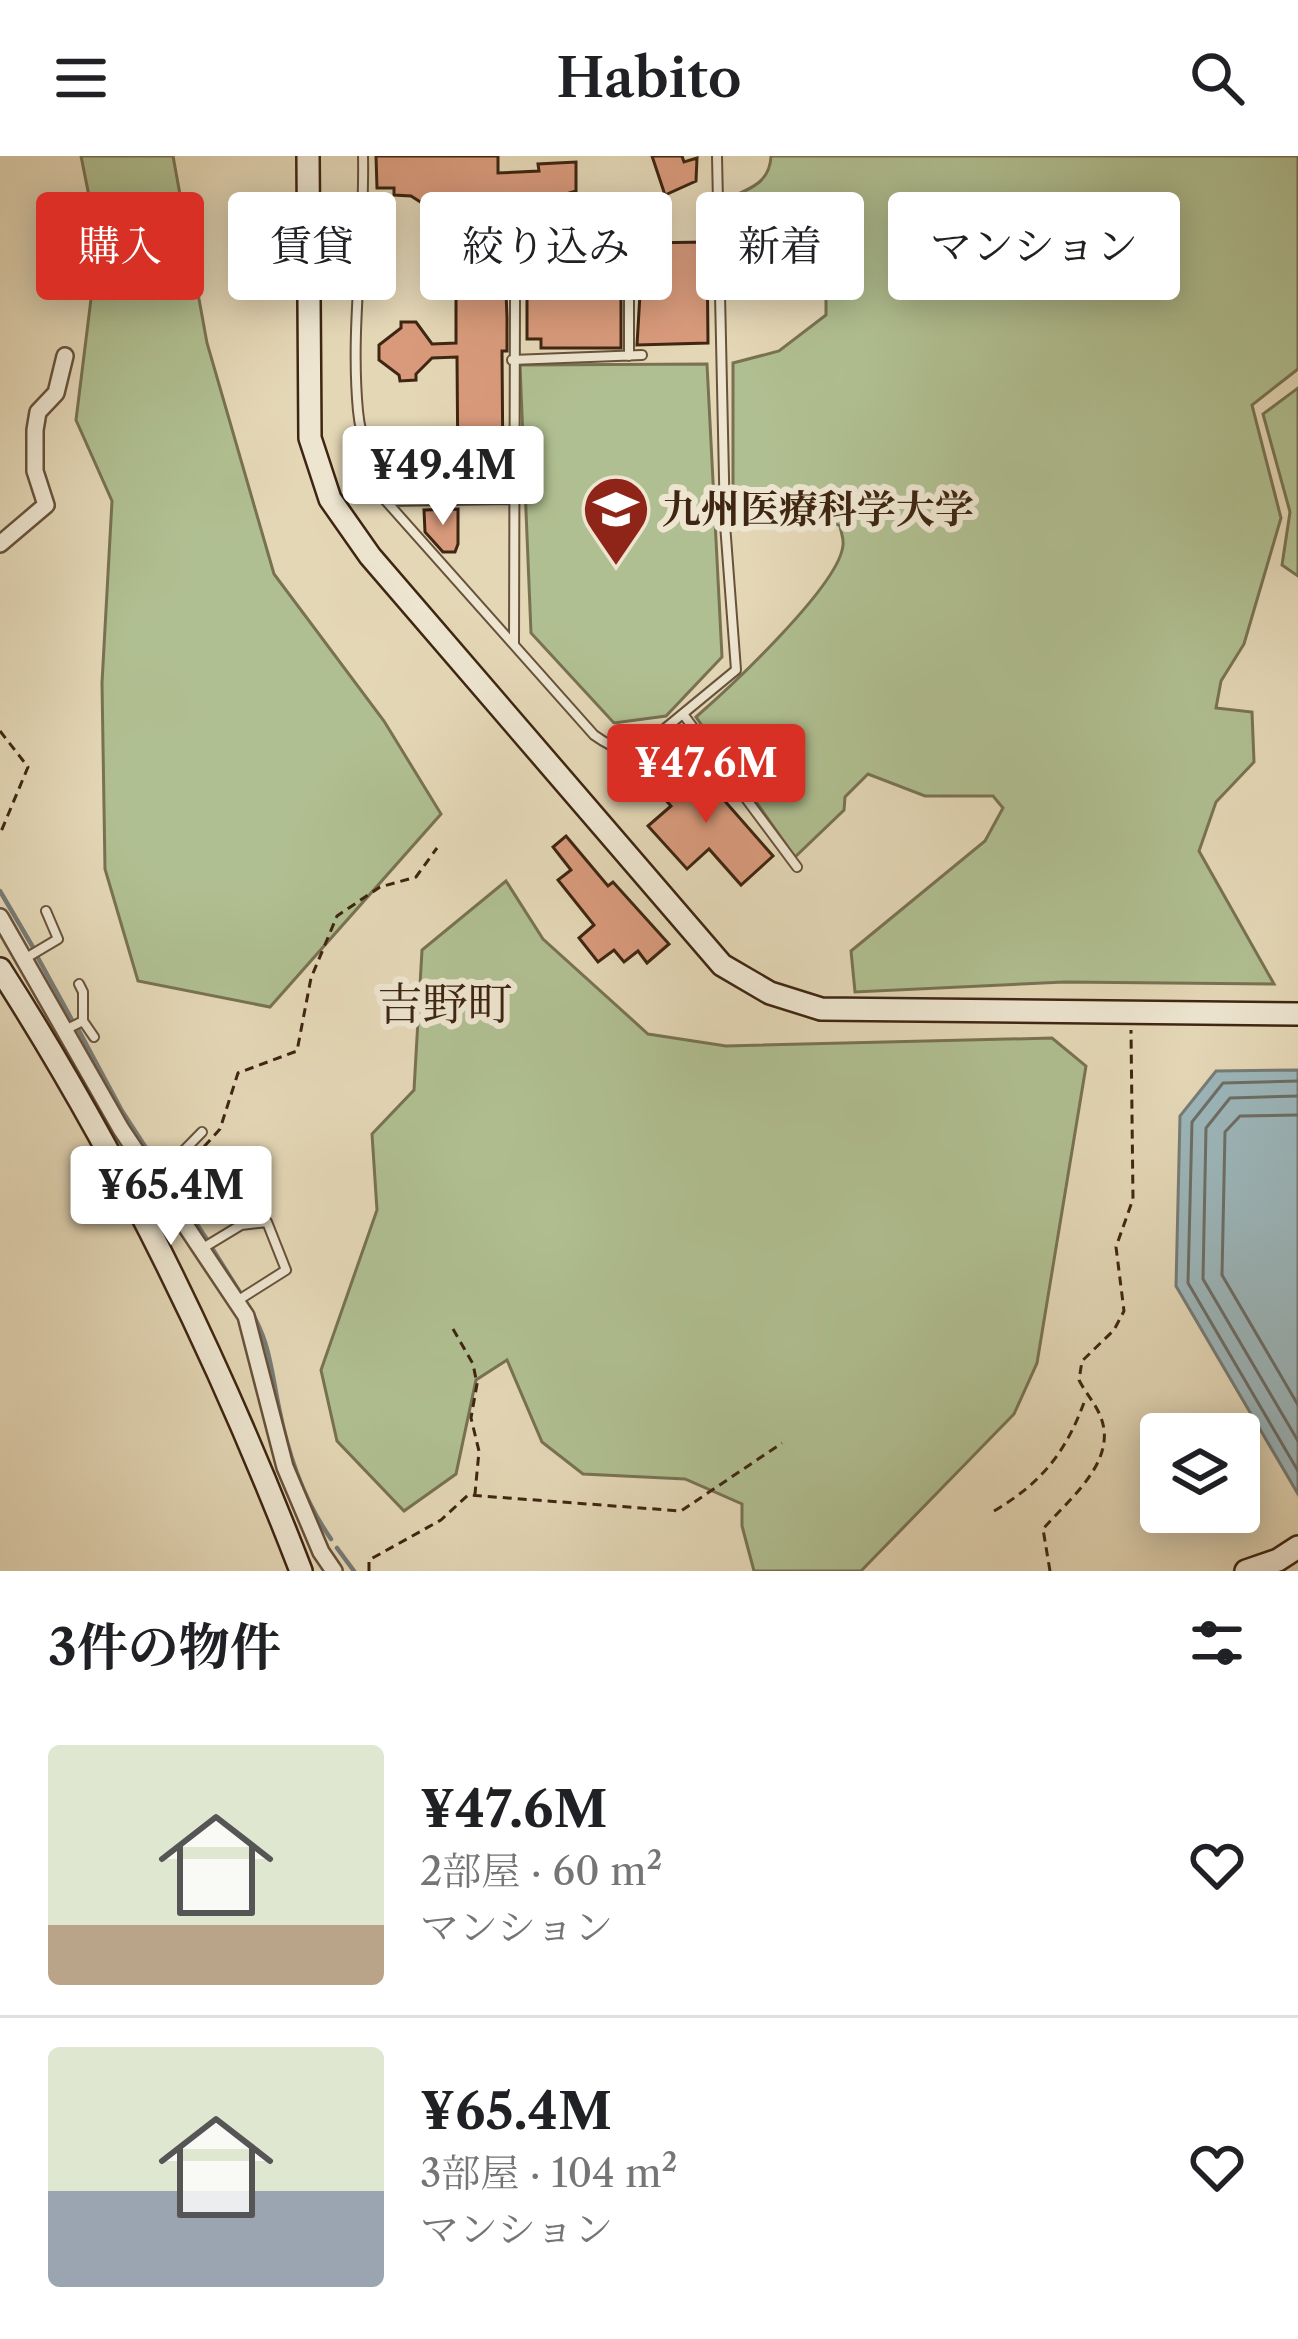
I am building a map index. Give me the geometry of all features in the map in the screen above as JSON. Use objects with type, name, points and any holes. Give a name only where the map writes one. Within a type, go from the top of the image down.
[{"type":"street","points":[[308,156],[308,192]]},
{"type":"street","points":[[309,300],[310,438],[318,470],[344,525],[722,964],[770,993],[821,1009],[1298,1014]]},
{"type":"street","points":[[0,544],[46,505],[35,471],[35,430],[38,412],[56,393],[65,356]]},
{"type":"street","points":[[0,917],[121,1129],[237,1301],[257,1346],[285,1467],[321,1552],[334,1571]]},
{"type":"street","points":[[0,969],[44,1037],[162,1251],[228,1392],[301,1571]]},
{"type":"street","points":[[1246,1571],[1298,1546]]},
{"type":"lane","points":[[361,192],[363,156]]},
{"type":"lane","points":[[359,300],[358,411],[367,453],[386,501],[594,735],[610,746],[636,750],[736,670],[724,524],[717,156]]},
{"type":"lane","points":[[514,646],[515,300]]},
{"type":"lane","points":[[629,300],[629,356]]},
{"type":"lane","points":[[512,360],[642,355]]},
{"type":"lane","points":[[386,501],[513,499]]},
{"type":"lane","points":[[683,714],[796,867]]},
{"type":"lane","points":[[26,958],[58,939],[46,910]]},
{"type":"lane","points":[[79,984],[83,1021],[94,1037]]},
{"type":"lane","points":[[66,1030],[83,1021]]},
{"type":"lane","points":[[160,1185],[202,1132]]},
{"type":"lane","points":[[202,1249],[241,1225],[267,1222],[286,1270],[237,1301]]},
{"type":"path","points":[[0,731],[28,767],[0,834]]},
{"type":"path","points":[[160,1185],[220,1129],[238,1073],[297,1052],[310,978],[337,916],[380,887],[416,877],[437,848]]},
{"type":"path","points":[[1050,1571],[1043,1529],[1095,1468],[1107,1438],[1099,1411],[1079,1380],[1082,1361],[1114,1330],[1124,1311],[1116,1247],[1133,1199],[1131,1012]]},
{"type":"path","points":[[178,1210],[196,1202],[207,1215],[241,1225]]},
{"type":"path","points":[[454,1329],[478,1384],[471,1418],[479,1451],[475,1496]]},
{"type":"path","points":[[994,1511],[1040,1480],[1062,1455],[1086,1395]]},
{"type":"path","points":[[369,1571],[369,1560],[441,1520],[462,1499],[475,1496],[681,1511],[782,1443]]},
{"type":"green space","points":[[81,156],[173,156],[180,192],[88,192]]},
{"type":"green space","points":[[771,156],[1298,156],[1298,369],[1252,405],[1281,518],[1244,644],[1221,681],[1216,708],[1252,712],[1254,762],[1216,802],[1199,851],[1274,984],[1064,982],[855,992],[851,951],[985,841],[1003,808],[993,796],[925,796],[868,774],[845,797],[844,810],[795,857],[696,717],[804,610],[837,563],[843,545],[840,526],[799,509],[776,509],[733,520],[733,363],[779,351],[826,315],[826,300],[864,300],[864,192],[743,192],[761,180]]},
{"type":"green space","points":[[91,300],[199,300],[207,343],[274,574],[384,721],[441,814],[270,1007],[138,981],[105,869],[102,683],[112,501],[76,420]]},
{"type":"green space","points":[[707,364],[722,657],[666,716],[614,723],[531,633],[520,365]]},
{"type":"green space","points":[[1298,388],[1298,576],[1282,565],[1290,512],[1263,414]]},
{"type":"green space","points":[[506,881],[543,939],[648,1034],[726,1046],[1052,1038],[1086,1066],[1037,1363],[1014,1414],[861,1571],[754,1571],[742,1526],[742,1504],[685,1479],[583,1474],[542,1442],[507,1360],[476,1380],[456,1474],[404,1511],[337,1441],[321,1370],[377,1210],[372,1134],[414,1090],[422,950]]},
{"type":"water","points":[[1298,1070],[1298,1494],[1260,1429],[1260,1413],[1250,1413],[1176,1286],[1180,1116],[1216,1071]]},
{"type":"building","points":[[376,156],[498,156],[498,173],[539,171],[538,164],[576,162],[573,192],[420,192],[420,202],[396,195],[394,188],[377,188]]},
{"type":"building","points":[[652,156],[682,156],[684,162],[697,158],[696,181],[664,192]]},
{"type":"building","points":[[696,242],[696,300],[708,300],[708,343],[637,345],[640,300],[672,300],[672,243]]},
{"type":"building","points":[[456,300],[506,300],[503,476],[458,477],[457,357],[432,358],[416,380],[400,381],[379,360],[379,345],[401,328],[401,322],[416,322],[432,344],[456,343]]},
{"type":"building","points":[[527,300],[621,300],[621,348],[541,348],[541,339],[527,339]]},
{"type":"building","points":[[458,509],[458,544],[455,552],[443,552],[425,532],[424,510]]},
{"type":"building","points":[[688,759],[773,856],[741,885],[709,849],[687,869],[648,826],[671,806],[655,788]]},
{"type":"building","points":[[566,836],[608,886],[613,882],[669,944],[647,963],[638,951],[624,962],[614,950],[598,962],[579,938],[594,925],[558,880],[571,870],[553,847]]},
{"type":"waterway","points":[[0,891],[34,949]]},
{"type":"waterway","points":[[38,958],[72,1020]]},
{"type":"waterway","points":[[78,1029],[161,1171]]},
{"type":"waterway","points":[[173,1189],[181,1201]]},
{"type":"waterway","points":[[186,1208],[206,1238]]},
{"type":"waterway","points":[[212,1248],[239,1291]]},
{"type":"waterway","points":[[245,1301],[264,1340],[298,1476],[331,1539]]},
{"type":"waterway","points":[[337,1548],[354,1571]]},
{"type":"place","name":"九州医療科学大学","points":[[616,568]]},
{"type":"district","name":"吉野町","points":[[445,1004]]}]
